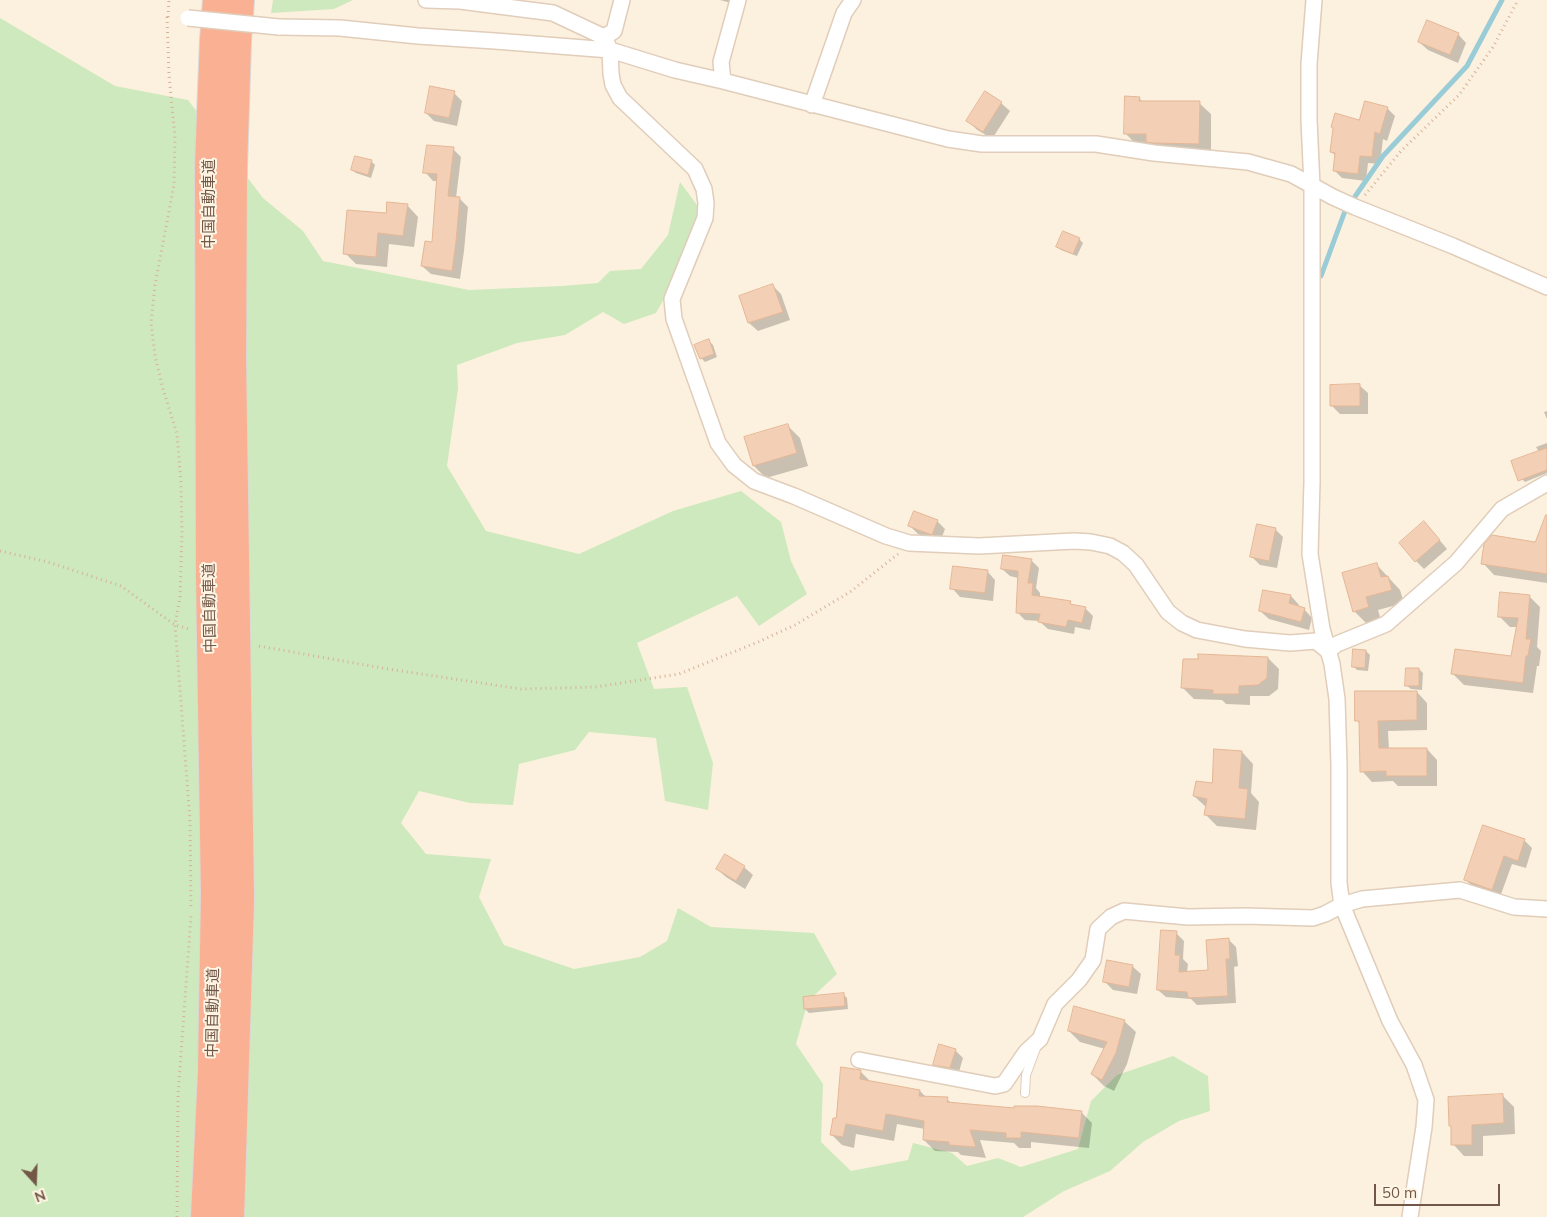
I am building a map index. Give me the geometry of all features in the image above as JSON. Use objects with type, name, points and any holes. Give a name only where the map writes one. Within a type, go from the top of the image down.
[{"type":"highway","name":"中国自動車道","points":[[205,1217],[212,1073],[215,894],[210,564],[209,166],[217,0]]},
{"type":"highway","name":"中国自動車道","points":[[230,1217],[240,900],[232,350],[233,168],[240,0]]},
{"type":"street","points":[[426,0],[528,5],[553,13],[607,44],[675,70],[948,139],[982,144],[1096,144],[1154,153],[1248,162],[1291,174],[1355,207],[1453,246],[1547,287]]},
{"type":"street","points":[[622,0],[614,31],[607,44],[613,85],[620,98],[695,169],[704,189],[706,203],[705,218],[672,299],[674,319],[718,442],[734,465],[754,481],[794,496],[886,536],[909,543],[979,546],[1074,541],[1110,546],[1123,553],[1136,565],[1168,612],[1182,623],[1198,630],[1245,639],[1290,643],[1316,641],[1328,651]]},
{"type":"street","points":[[723,81],[721,62],[738,0]]},
{"type":"street","points":[[812,104],[844,13],[853,0]]},
{"type":"street","points":[[1314,0],[1309,64],[1312,186],[1312,473],[1310,554],[1322,629],[1332,664],[1337,698],[1339,883],[1342,905],[1390,1021],[1414,1065],[1426,1100],[1424,1127],[1410,1217]]},
{"type":"street","points":[[188,18],[278,27],[340,28],[418,36],[607,44]]},
{"type":"street","points":[[1328,651],[1337,644],[1386,624],[1456,563],[1502,509],[1547,483]]},
{"type":"street","points":[[859,1060],[995,1086],[1004,1084],[1026,1052],[1040,1039],[1055,1004],[1079,980],[1093,960],[1098,929],[1111,917],[1124,911],[1188,917],[1313,918],[1342,905],[1362,899],[1460,890],[1514,907],[1547,909]]},
{"type":"lane","points":[[1025,1093],[1026,1075],[1040,1039]]},
{"type":"path","points":[[1355,207],[1401,151],[1459,95],[1493,47],[1518,0]]},
{"type":"path","points":[[167,17],[169,75],[175,138],[174,185],[155,286],[151,323],[157,364],[177,434],[181,484],[180,597],[175,625],[184,762],[190,820],[191,915],[178,1095],[177,1217]]},
{"type":"path","points":[[259,646],[388,669],[521,688],[595,687],[670,676],[758,642],[795,625],[850,592],[893,560],[909,543]]},
{"type":"path","points":[[0,551],[48,562],[121,586],[175,625],[196,632]]},
{"type":"green space","points":[[273,0],[353,0],[334,9],[271,13]]},
{"type":"green space","points":[[0,18],[115,86],[188,100],[263,198],[303,231],[323,261],[469,290],[598,283],[610,271],[641,269],[668,235],[680,182],[700,209],[694,246],[656,313],[624,324],[603,312],[565,335],[517,343],[457,365],[458,389],[447,466],[486,531],[579,554],[673,511],[741,491],[781,522],[791,561],[807,594],[759,626],[737,596],[637,643],[654,689],[687,687],[713,763],[708,810],[665,801],[656,738],[589,732],[575,750],[519,764],[513,805],[470,803],[419,791],[401,823],[426,854],[491,859],[479,897],[504,945],[574,969],[640,957],[667,941],[678,908],[711,927],[814,933],[837,974],[808,1001],[796,1044],[823,1084],[821,1142],[851,1171],[908,1160],[913,1143],[952,1153],[967,1166],[998,1158],[1021,1167],[1078,1149],[1091,1101],[1117,1075],[1173,1056],[1208,1076],[1210,1111],[1179,1121],[1143,1142],[1110,1171],[1064,1191],[1023,1217],[0,1217]]},
{"type":"building","points":[[1427,20],[1459,33],[1450,55],[1418,42]]},
{"type":"building","points":[[430,86],[455,91],[449,118],[425,113]]},
{"type":"building","points":[[985,91],[1002,102],[983,132],[966,121]]},
{"type":"building","points":[[1125,96],[1140,97],[1139,101],[1200,101],[1199,144],[1153,143],[1146,142],[1146,134],[1124,134]]},
{"type":"building","points":[[1365,101],[1388,107],[1380,134],[1375,132],[1372,157],[1360,156],[1358,174],[1333,171],[1335,153],[1330,152],[1333,128],[1331,127],[1335,113],[1359,120]]},
{"type":"building","points":[[427,145],[454,147],[448,196],[460,197],[452,271],[421,266],[425,241],[432,242],[437,174],[423,173]]},
{"type":"building","points":[[355,156],[372,160],[368,175],[351,170]]},
{"type":"building","points":[[387,202],[408,204],[403,236],[378,233],[376,257],[343,254],[347,210],[386,213]]},
{"type":"building","points":[[1063,231],[1080,238],[1073,254],[1056,247]]},
{"type":"building","points":[[773,284],[783,312],[748,323],[739,296]]},
{"type":"building","points":[[709,339],[714,354],[700,359],[694,345]]},
{"type":"building","points":[[1360,384],[1360,406],[1330,406],[1330,385]]},
{"type":"building","points":[[788,424],[797,453],[753,466],[744,437]]},
{"type":"building","points":[[1547,448],[1547,470],[1518,481],[1511,461]]},
{"type":"building","points":[[914,511],[938,520],[932,535],[908,526]]},
{"type":"building","points":[[1546,515],[1547,574],[1481,564],[1484,544],[1492,535],[1535,542]]},
{"type":"building","points":[[1424,521],[1440,540],[1415,562],[1399,543]]},
{"type":"building","points":[[1257,524],[1276,528],[1269,561],[1250,557]]},
{"type":"building","points":[[1003,555],[1032,559],[1028,583],[1033,583],[1032,595],[1071,601],[1070,604],[1086,607],[1082,623],[1068,620],[1066,627],[1038,622],[1040,614],[1016,613],[1018,571],[1001,569]]},
{"type":"building","points":[[1377,563],[1381,577],[1388,576],[1392,590],[1366,597],[1369,607],[1353,612],[1342,573]]},
{"type":"building","points":[[953,566],[988,570],[985,593],[950,589]]},
{"type":"building","points":[[1263,590],[1291,595],[1289,603],[1305,608],[1301,622],[1259,611]]},
{"type":"building","points":[[1500,592],[1530,595],[1526,639],[1531,639],[1528,656],[1526,656],[1523,683],[1451,674],[1455,649],[1511,656],[1518,618],[1498,617]]},
{"type":"building","points":[[1353,649],[1366,650],[1365,668],[1352,667]]},
{"type":"building","points":[[1198,654],[1268,657],[1267,678],[1258,685],[1239,686],[1239,694],[1213,694],[1213,690],[1181,688],[1183,659],[1198,659]]},
{"type":"building","points":[[1406,668],[1419,668],[1419,686],[1405,686]]},
{"type":"building","points":[[1355,691],[1417,691],[1417,720],[1378,721],[1379,748],[1427,748],[1427,776],[1386,776],[1386,771],[1360,772],[1359,721],[1355,721]]},
{"type":"building","points":[[1214,749],[1242,751],[1239,788],[1248,789],[1245,819],[1204,815],[1207,799],[1193,796],[1196,781],[1212,783]]},
{"type":"building","points":[[1483,825],[1525,839],[1518,861],[1504,856],[1492,890],[1464,880]]},
{"type":"building","points":[[725,854],[745,866],[736,881],[716,869]]},
{"type":"building","points":[[1161,930],[1177,931],[1175,955],[1180,955],[1179,972],[1208,970],[1206,940],[1229,938],[1230,959],[1226,959],[1228,996],[1188,998],[1187,992],[1157,990]]},
{"type":"building","points":[[1107,960],[1133,965],[1129,987],[1103,982]]},
{"type":"building","points":[[844,993],[845,1006],[804,1009],[803,997]]},
{"type":"building","points":[[1074,1006],[1125,1020],[1116,1053],[1102,1080],[1091,1074],[1107,1042],[1068,1031]]},
{"type":"building","points":[[939,1044],[956,1049],[950,1068],[933,1065]]},
{"type":"building","points":[[841,1067],[861,1070],[860,1079],[920,1090],[919,1096],[948,1097],[947,1102],[1014,1108],[1014,1106],[1037,1106],[1082,1111],[1079,1138],[1021,1132],[1021,1138],[1006,1138],[1006,1133],[970,1130],[976,1147],[949,1145],[949,1142],[923,1140],[924,1121],[886,1114],[883,1131],[846,1124],[843,1137],[830,1135],[833,1118],[836,1118]]},
{"type":"building","points":[[1503,1094],[1504,1123],[1472,1125],[1472,1145],[1451,1145],[1448,1097]]},
{"type":"waterway","points":[[1321,276],[1345,211],[1383,156],[1467,66],[1502,0]]}]
